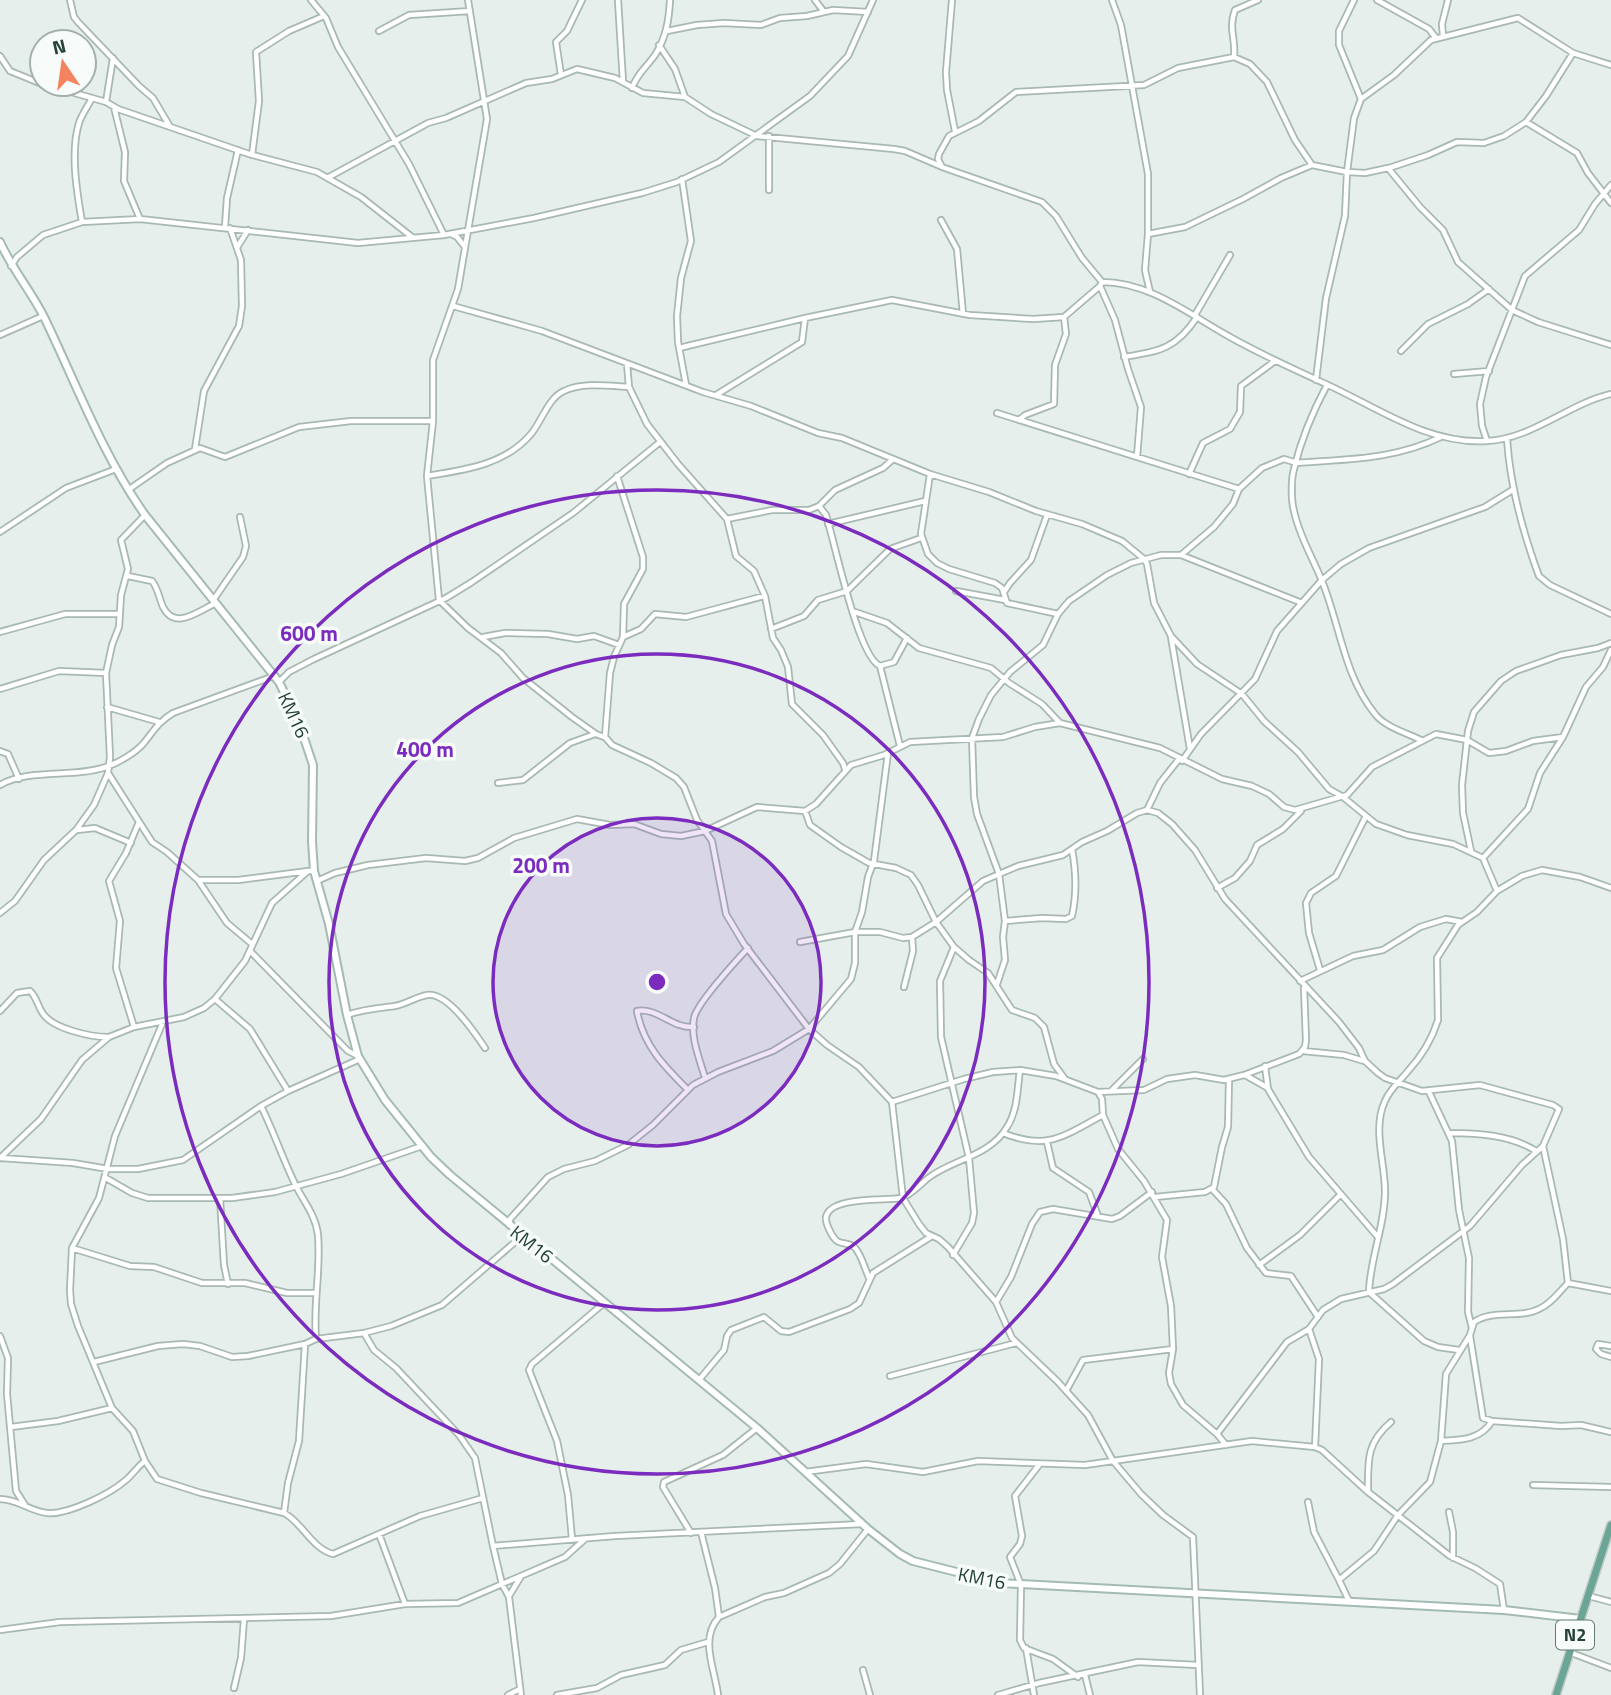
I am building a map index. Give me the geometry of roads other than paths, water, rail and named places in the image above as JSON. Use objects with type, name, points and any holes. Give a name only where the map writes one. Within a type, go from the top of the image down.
[{"type":"main road","name":"N2","points":[[1556,1695],[1611,1525]]},
{"type":"street","points":[[70,0],[74,17],[153,98],[169,126]]},
{"type":"street","points":[[311,0],[324,16],[338,47],[396,141],[447,234],[457,237],[466,248]]},
{"type":"street","points":[[468,0],[487,120],[466,248],[453,306],[434,354],[433,421],[427,477],[439,600],[468,628],[501,653],[523,678],[596,734],[605,737],[612,745],[652,763],[676,778],[684,787],[697,820],[715,849],[726,914],[748,948],[809,1028],[827,1045],[859,1067],[892,1102],[903,1198],[919,1224],[939,1239],[996,1302],[1016,1343],[1038,1362],[1088,1415],[1113,1461],[1163,1515],[1193,1537],[1200,1695]]},
{"type":"street","points":[[561,75],[556,42],[567,31],[582,0]]},
{"type":"street","points":[[618,0],[623,82]]},
{"type":"street","points":[[632,88],[667,31],[670,0]]},
{"type":"street","points":[[815,0],[824,12]]},
{"type":"street","points":[[0,258],[10,263],[43,235],[82,222],[140,219],[358,243],[468,231],[642,193],[719,162],[810,96],[842,63],[854,45],[873,0]]},
{"type":"street","points":[[952,0],[946,72],[955,131]]},
{"type":"street","points":[[1112,0],[1121,25],[1148,174],[1148,233],[1144,270],[1150,293]]},
{"type":"street","points":[[1234,57],[1230,26],[1235,10],[1258,0]]},
{"type":"street","points":[[1354,0],[1338,37],[1361,99]]},
{"type":"street","points":[[1377,0],[1429,29],[1436,38]]},
{"type":"street","points":[[1443,36],[1442,24],[1448,0]]},
{"type":"street","points":[[379,31],[409,15],[470,10]]},
{"type":"street","points":[[667,31],[711,24],[761,25],[780,18],[833,10],[868,12]]},
{"type":"street","points":[[253,155],[259,101],[256,52],[289,31],[324,16]]},
{"type":"street","points":[[1316,380],[1326,298],[1345,216],[1354,118],[1361,99],[1394,75],[1436,38],[1454,36],[1518,18],[1573,53],[1611,65]]},
{"type":"street","points":[[659,45],[675,69],[685,97]]},
{"type":"street","points":[[1148,233],[1185,227],[1281,178],[1312,166],[1347,172],[1373,172],[1429,155],[1457,142],[1490,141],[1525,122],[1546,96],[1573,53]]},
{"type":"street","points":[[0,56],[10,71],[28,78]]},
{"type":"street","points":[[106,102],[113,57]]},
{"type":"street","points":[[942,167],[939,154],[949,136],[985,117],[1016,92],[1144,85],[1178,68],[1234,57],[1250,64],[1267,82],[1295,140],[1312,166]]},
{"type":"street","points":[[329,177],[428,123],[446,118],[526,83],[552,79],[577,69],[623,82],[643,93],[685,97],[711,114],[757,136],[905,151],[1042,202],[1056,216],[1101,284],[1103,296],[1115,320],[1142,412],[1137,457]]},
{"type":"street","points":[[82,222],[75,177],[78,132],[79,123],[93,98],[238,150],[280,160],[329,177],[361,197],[412,237]]},
{"type":"street","points":[[114,107],[125,152],[124,181],[140,219]]},
{"type":"street","points":[[1525,122],[1577,153],[1611,204]]},
{"type":"street","points":[[769,136],[769,190]]},
{"type":"street","points":[[195,450],[204,391],[239,326],[241,260],[238,247],[228,228],[227,198],[238,150]]},
{"type":"street","points":[[1388,168],[1443,230],[1458,262],[1512,310],[1611,345]]},
{"type":"street","points":[[682,179],[691,228],[677,316],[686,386]]},
{"type":"street","points":[[1487,442],[1480,404],[1489,371],[1525,276],[1579,230],[1611,185]]},
{"type":"street","points":[[941,220],[957,248],[963,314]]},
{"type":"street","points":[[238,247],[248,230]]},
{"type":"street","name":"KM16","points":[[0,242],[43,316],[128,490],[276,679],[299,723],[313,765],[311,871],[317,881],[329,924],[347,1015],[359,1058],[385,1100],[422,1146],[450,1175],[757,1428],[866,1526],[900,1554],[913,1561],[1000,1583],[1021,1585],[1197,1592],[1504,1610],[1581,1619]]},
{"type":"street","points":[[1124,358],[1162,350],[1189,329],[1230,255]]},
{"type":"street","points":[[679,348],[892,300],[963,314],[1033,319],[1064,317],[1101,284],[1123,282],[1196,316],[1276,361],[1391,418],[1441,436],[1487,442],[1507,439],[1611,394]]},
{"type":"street","points":[[1401,351],[1428,324],[1468,304],[1489,289]]},
{"type":"street","points":[[453,306],[542,331],[627,365],[751,406],[818,433],[842,438],[930,474],[989,492],[1047,515],[1082,524],[1122,541],[1147,564],[1154,603],[1171,636],[1197,664],[1242,694],[1264,721],[1298,752],[1329,789],[1343,797],[1365,818],[1394,832],[1471,850],[1483,858],[1497,891]]},
{"type":"street","points":[[0,335],[43,316]]},
{"type":"street","points":[[1019,419],[1054,404],[1055,365],[1066,334],[1064,317]]},
{"type":"street","points":[[715,396],[802,342],[805,318]]},
{"type":"street","points":[[1189,474],[1203,443],[1230,429],[1240,412],[1241,386],[1276,361]]},
{"type":"street","points":[[627,365],[633,398],[660,442],[727,519],[736,556],[754,572],[765,596],[773,638],[788,667],[792,705],[817,728],[845,769]]},
{"type":"street","points":[[1454,374],[1489,371]]},
{"type":"street","points":[[1327,385],[1308,423],[1294,468],[1294,514],[1322,580],[1347,662],[1363,696],[1384,722],[1421,740]]},
{"type":"street","points":[[427,477],[487,464],[519,446],[563,391],[575,388],[629,387]]},
{"type":"street","points":[[997,413],[1239,489]]},
{"type":"street","points":[[128,490],[167,463],[195,450],[205,449],[225,457],[282,433],[321,424],[351,421],[433,421]]},
{"type":"street","points":[[1181,555],[1204,537],[1224,516],[1239,489],[1269,464],[1284,459],[1297,463],[1391,455],[1441,436]]},
{"type":"street","points":[[1507,439],[1514,489],[1539,576],[1550,585],[1611,614]]},
{"type":"street","points":[[0,785],[19,779],[110,766],[139,747],[159,722],[185,708],[276,679],[439,600],[472,582],[554,527],[660,442]]},
{"type":"street","points":[[727,519],[772,510],[809,510],[819,506],[835,490],[883,468],[892,460]]},
{"type":"street","points":[[0,532],[66,488],[116,469]]},
{"type":"street","points":[[930,474],[922,538],[928,554],[937,563],[995,583],[1004,592],[1005,600]]},
{"type":"street","points":[[605,737],[610,673],[623,637],[624,604],[643,569],[643,557],[617,477]]},
{"type":"street","points":[[1147,810],[1160,783],[1201,734],[1242,694],[1261,671],[1277,631],[1322,580],[1358,553],[1485,507],[1514,489]]},
{"type":"street","points":[[828,524],[925,501]]},
{"type":"street","points":[[819,506],[828,524],[865,649],[874,664],[880,666],[894,662],[907,638]]},
{"type":"street","points":[[0,913],[15,901],[44,860],[76,830],[94,805],[108,773],[110,766],[106,673],[119,627],[118,614],[128,576],[128,562],[121,540],[145,515]]},
{"type":"street","points":[[1004,592],[1031,560],[1047,515]]},
{"type":"street","points":[[128,576],[152,581],[163,608],[170,617],[188,617],[215,601],[243,557],[246,546],[240,517]]},
{"type":"street","points":[[771,629],[804,616],[818,600],[847,591],[890,549],[922,538]]},
{"type":"street","points":[[997,985],[1005,960],[1005,922],[999,874],[977,814],[972,738],[992,695],[1004,679],[1012,669],[1043,645],[1058,614],[1069,601],[1119,569],[1144,559],[1168,554],[1181,555],[1301,603]]},
{"type":"street","points":[[956,590],[1058,614]]},
{"type":"street","points":[[623,637],[641,629],[655,614],[686,617],[765,596]]},
{"type":"street","points":[[854,612],[887,623],[926,650],[984,664],[1042,704],[1060,723]]},
{"type":"street","points":[[0,632],[65,614],[118,614]]},
{"type":"street","points":[[482,638],[505,633],[548,634],[577,639],[594,636],[619,645]]},
{"type":"street","points":[[1171,636],[1190,749]]},
{"type":"street","points":[[1471,850],[1462,799],[1467,740],[1474,712],[1501,681],[1533,663],[1611,643]]},
{"type":"street","points":[[1483,858],[1528,809],[1540,773],[1563,737],[1586,687],[1603,667],[1611,650]]},
{"type":"street","points":[[880,666],[900,746]]},
{"type":"street","points":[[0,689],[59,671],[106,673]]},
{"type":"street","points":[[107,707],[159,722]]},
{"type":"street","points":[[317,881],[335,873],[379,863],[426,858],[465,861],[478,858],[514,838],[577,819],[610,825],[634,824],[646,830],[671,835],[705,831],[757,807],[805,811],[817,804],[845,769],[900,746],[921,740],[1003,737],[1060,723],[1147,744],[1222,779],[1252,786],[1269,794],[1289,809],[1302,810]]},
{"type":"street","points":[[498,782],[523,780],[570,743],[596,734]]},
{"type":"street","points":[[1217,888],[1235,878],[1250,861],[1257,845],[1283,829],[1302,810],[1315,803],[1350,793],[1372,767],[1421,740],[1442,734],[1467,740],[1489,754],[1527,743],[1563,737]]},
{"type":"street","points":[[0,751],[8,754],[19,779]]},
{"type":"street","points":[[509,1226],[510,1219],[548,1177],[564,1169],[595,1161],[628,1145],[665,1114],[687,1089],[705,1078],[774,1051],[809,1028],[851,979],[855,963],[855,932],[873,863],[888,753]]},
{"type":"street","points":[[843,763],[852,765]]},
{"type":"street","points":[[108,773],[152,842],[198,880],[227,923],[253,944]]},
{"type":"street","points":[[1152,802],[1158,813]]},
{"type":"street","points":[[800,942],[855,932],[880,932],[903,938],[912,937],[936,922],[976,886],[1027,864],[1063,855],[1129,817],[1147,810],[1158,813],[1172,824],[1195,849],[1217,888],[1339,1022],[1359,1048],[1364,1061]]},
{"type":"street","points":[[805,811],[810,825],[820,833],[873,863],[896,867],[911,875],[936,922],[954,947],[988,972],[1012,1010],[1035,1018],[1044,1027],[1054,1064],[1065,1079]]},
{"type":"street","points":[[1320,970],[1309,933],[1306,903],[1311,893],[1336,876],[1365,818]]},
{"type":"street","points":[[134,1027],[116,968],[120,921],[109,881],[131,843],[139,821]]},
{"type":"street","points":[[76,830],[95,828],[131,843]]},
{"type":"street","points":[[1005,922],[1042,918],[1066,919],[1072,916],[1075,902],[1075,868],[1072,849]]},
{"type":"street","points":[[1368,1292],[1385,1195],[1380,1122],[1384,1101],[1418,1059],[1436,1027],[1437,958],[1462,922],[1477,912],[1497,891],[1522,876],[1542,870],[1580,877],[1611,888]]},
{"type":"street","points":[[198,880],[238,880],[311,871]]},
{"type":"street","points":[[0,1158],[41,1119],[82,1060],[108,1037],[134,1027],[184,1017],[204,1008],[215,999],[246,961],[272,903],[311,871]]},
{"type":"street","points":[[1300,981],[1353,956],[1383,950],[1413,931],[1437,921],[1451,919],[1462,922]]},
{"type":"street","points":[[904,986],[913,951],[912,937]]},
{"type":"street","points":[[953,1255],[974,1218],[969,1158],[941,1037],[939,993],[942,973],[954,947]]},
{"type":"street","points":[[705,1078],[694,1027],[696,1012],[748,948]]},
{"type":"street","points":[[250,951],[348,1051],[359,1058]]},
{"type":"street","points":[[1303,1051],[1306,1047],[1307,1020],[1304,986]]},
{"type":"street","points":[[0,1012],[17,993],[30,990],[49,1020],[84,1035],[108,1037]]},
{"type":"street","points":[[347,1015],[364,1009],[406,1003],[426,995],[436,996],[467,1021],[485,1048]]},
{"type":"street","points":[[215,999],[250,1029],[288,1091]]},
{"type":"street","points":[[687,1089],[651,1049],[637,1011],[648,1011],[685,1028],[694,1027]]},
{"type":"street","points":[[163,1022],[115,1136],[106,1178],[89,1219],[72,1248],[71,1304],[112,1408],[133,1431],[145,1461],[157,1479],[284,1513],[295,1519],[309,1537],[329,1554],[335,1554],[434,1511],[483,1498]]},
{"type":"street","points":[[892,1102],[993,1072],[1020,1070],[1065,1079],[1098,1092],[1144,1090],[1167,1079],[1195,1075],[1228,1079],[1303,1051],[1344,1055],[1364,1061],[1385,1078],[1414,1090],[1429,1092],[1480,1085],[1556,1106],[1560,1111],[1543,1146],[1563,1239],[1568,1283]]},
{"type":"street","points":[[0,1158],[73,1163],[108,1169],[138,1169],[183,1160],[288,1091],[359,1058]]},
{"type":"street","points":[[1112,1091],[1143,1059]]},
{"type":"street","points":[[1265,1066],[1268,1089],[1309,1157],[1378,1236]]},
{"type":"street","points":[[869,1278],[857,1249],[853,1245],[838,1242],[826,1222],[830,1209],[879,1198],[903,1198],[941,1170],[969,1158],[1003,1133],[1015,1112],[1020,1070]]},
{"type":"street","points":[[1244,1075],[1268,1089]]},
{"type":"street","points":[[1212,1189],[1228,1127],[1228,1079]]},
{"type":"street","points":[[1098,1092],[1102,1099],[1103,1115],[1118,1149],[1154,1195],[1168,1225],[1162,1257],[1171,1306],[1171,1384],[1177,1398],[1226,1445]]},
{"type":"street","points":[[1429,1092],[1449,1133],[1469,1258],[1468,1312],[1482,1416],[1492,1421],[1552,1426],[1581,1424],[1611,1432]]},
{"type":"street","points":[[261,1107],[297,1188],[307,1202],[317,1231],[316,1339]]},
{"type":"street","points":[[1003,1133],[1025,1140],[1047,1142],[1103,1115]]},
{"type":"street","points":[[1449,1133],[1498,1137],[1527,1145],[1536,1151]]},
{"type":"street","points":[[1047,1142],[1053,1168],[1089,1192],[1098,1216]]},
{"type":"street","points":[[106,1178],[132,1194],[148,1198],[247,1197],[297,1188],[422,1146]]},
{"type":"street","points":[[1217,1434],[1287,1342],[1309,1329],[1329,1306],[1341,1299],[1394,1284],[1474,1222],[1543,1146]]},
{"type":"street","points":[[996,1302],[1011,1277],[1040,1212],[1053,1209],[1112,1219],[1154,1195],[1212,1189]]},
{"type":"street","points":[[1212,1189],[1226,1205],[1247,1248],[1259,1265],[1269,1275],[1291,1276],[1318,1317]]},
{"type":"street","points":[[1259,1265],[1300,1235],[1341,1194]]},
{"type":"street","points":[[220,1198],[228,1284]]},
{"type":"street","points":[[94,1363],[169,1345],[200,1346],[232,1357],[248,1356],[305,1344],[316,1339],[364,1333],[410,1319],[442,1305],[522,1236]]},
{"type":"street","points":[[699,1380],[724,1350],[731,1330],[764,1317],[785,1332],[808,1326],[855,1306],[869,1278],[881,1267],[932,1236]]},
{"type":"street","points":[[72,1248],[130,1266],[154,1267],[190,1280],[245,1283],[287,1293],[315,1293]]},
{"type":"street","points":[[1568,1283],[1611,1291]]},
{"type":"street","points":[[1339,1580],[1374,1551],[1398,1514],[1430,1482],[1441,1441],[1447,1374],[1474,1322],[1480,1318],[1537,1310],[1568,1283]]},
{"type":"street","points":[[1368,1292],[1424,1341],[1438,1347],[1460,1350]]},
{"type":"street","points":[[572,1539],[568,1495],[557,1441],[529,1370],[532,1364],[604,1303]]},
{"type":"street","points":[[1309,1329],[1319,1359],[1315,1447]]},
{"type":"street","points":[[364,1333],[374,1350],[396,1368],[471,1451],[477,1464],[502,1584],[509,1597],[521,1692],[508,1695]]},
{"type":"street","points":[[1,1338],[8,1357],[7,1394],[16,1491],[25,1505]]},
{"type":"street","points":[[890,1376],[1016,1343]]},
{"type":"street","points":[[284,1513],[288,1483],[299,1441],[305,1344]]},
{"type":"street","points":[[1611,1346],[1598,1344],[1596,1349],[1611,1357]]},
{"type":"street","points":[[1066,1391],[1083,1360],[1173,1349]]},
{"type":"street","points":[[11,1426],[58,1421],[112,1408]]},
{"type":"street","points":[[1441,1441],[1480,1435],[1492,1421]]},
{"type":"street","points":[[1368,1492],[1368,1459],[1371,1446],[1379,1432],[1391,1422]]},
{"type":"street","points":[[691,1533],[663,1487],[664,1482],[723,1455],[757,1428]]},
{"type":"street","points":[[805,1472],[866,1464],[920,1472],[978,1461],[1085,1465],[1252,1441],[1315,1447],[1453,1558],[1501,1585],[1504,1610]]},
{"type":"street","points":[[0,1499],[12,1500],[50,1513],[86,1503],[125,1481],[145,1461]]},
{"type":"street","points":[[1039,1465],[1015,1496],[1022,1536],[1020,1544],[1010,1557],[1021,1585],[1020,1640],[1021,1645],[1053,1659],[1079,1677]]},
{"type":"street","points":[[1533,1485],[1611,1486]]},
{"type":"street","points":[[1308,1503],[1314,1532],[1349,1601]]},
{"type":"street","points":[[1448,1512],[1453,1532],[1453,1558]]},
{"type":"street","points":[[493,1546],[701,1532],[866,1526]]},
{"type":"street","points":[[718,1695],[708,1642],[710,1630],[719,1617],[829,1573],[840,1564],[866,1526]]},
{"type":"street","points":[[701,1532],[719,1617]]},
{"type":"street","points":[[379,1534],[405,1604]]},
{"type":"street","points":[[0,1630],[60,1622],[331,1616],[405,1604],[464,1602],[569,1556],[585,1539]]},
{"type":"street","points":[[509,1597],[520,1578]]},
{"type":"street","points":[[1589,1597],[1611,1602]]},
{"type":"street","points":[[234,1688],[241,1658],[244,1619]]},
{"type":"street","points":[[557,1695],[597,1688],[621,1675],[665,1665],[681,1650],[708,1642]]},
{"type":"street","points":[[1026,1648],[1034,1695]]},
{"type":"street","points":[[1569,1652],[1611,1668]]},
{"type":"street","points":[[998,1695],[1138,1662],[1198,1665]]},
{"type":"street","points":[[863,1670],[870,1695]]},
{"type":"street","points":[[1085,1675],[1090,1695]]}]
